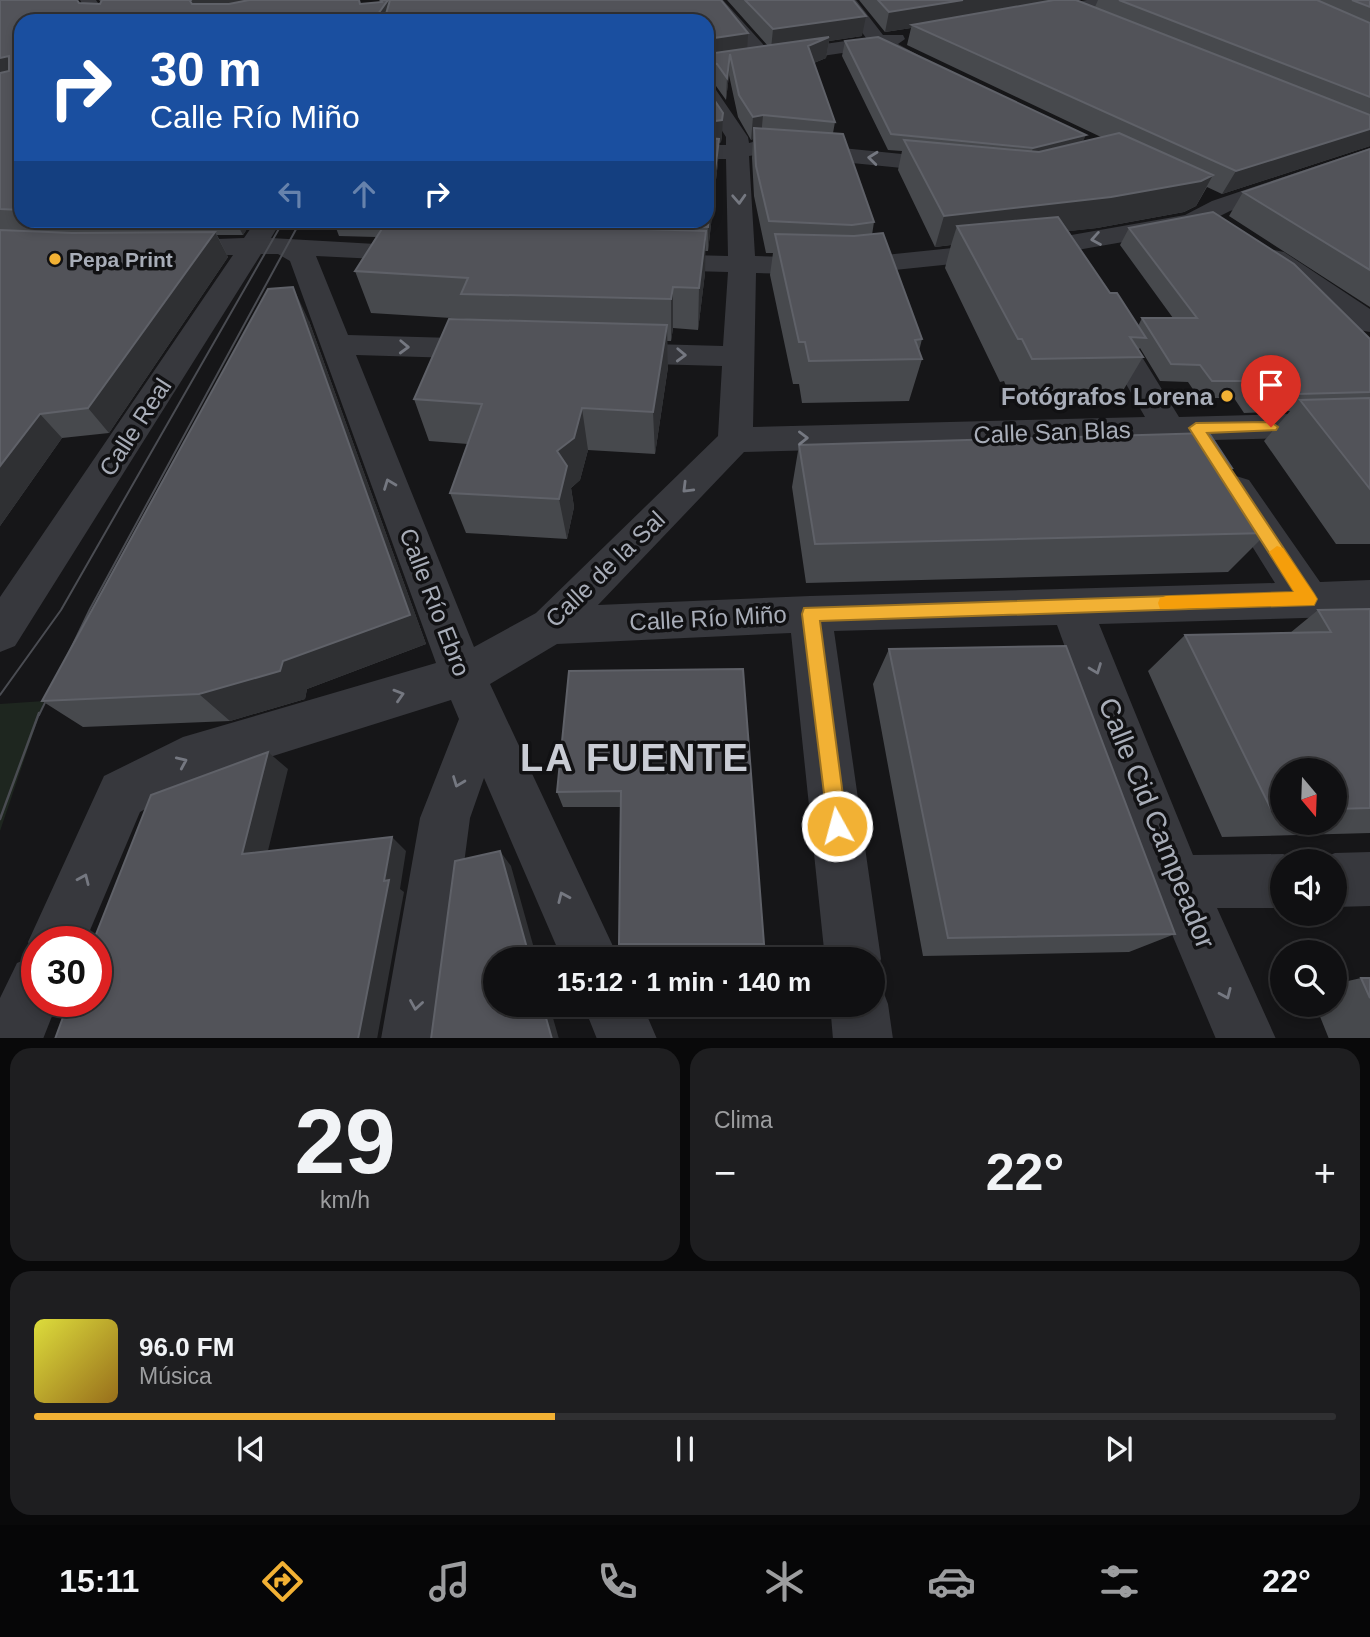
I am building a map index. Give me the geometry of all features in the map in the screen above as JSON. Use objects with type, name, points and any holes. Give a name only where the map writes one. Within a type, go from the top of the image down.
[{"type":"street","points":[[713,0],[765,58]]},
{"type":"street","points":[[847,0],[879,42],[939,71]]},
{"type":"street","points":[[1043,0],[1102,23]]},
{"type":"street","points":[[1014,18],[1115,0]]},
{"type":"street","points":[[742,62],[916,36]]},
{"type":"street","points":[[714,102],[737,137],[742,265],[734,440]]},
{"type":"street","points":[[714,152],[737,152],[761,147],[975,168]]},
{"type":"street","points":[[631,261],[846,267],[1067,257],[1192,222],[1220,218],[1370,155]]},
{"type":"street","points":[[1220,218],[1370,323]]},
{"type":"street","points":[[144,247],[269,238],[437,253]]},
{"type":"street","name":"Calle Río Ebro","points":[[269,238],[302,256],[472,697],[586,947]]},
{"type":"street","name":"Calle Real","points":[[0,633],[269,238]]},
{"type":"street","points":[[1094,303],[1308,599]]},
{"type":"street","points":[[336,345],[514,350]]},
{"type":"street","points":[[583,352],[738,356]]},
{"type":"street","name":"Calle San Blas","points":[[734,440],[1370,424]]},
{"type":"street","name":"Calle de la Sal","points":[[63,926],[122,794],[183,761],[472,697],[551,626],[734,440]]},
{"type":"street","name":"Calle Río Miño","points":[[551,626],[810,614],[1370,598]]},
{"type":"street","name":"Calle Cid Campeador","points":[[1071,606],[1177,882],[1246,1038]]},
{"type":"street","points":[[810,614],[852,947]]},
{"type":"street","points":[[411,1038],[444,818],[472,697]]},
{"type":"street","points":[[1347,880],[1370,879]]},
{"type":"street","points":[[1177,882],[1270,881]]},
{"type":"street","points":[[12,1038],[22,1017]]},
{"type":"street","points":[[618,1017],[627,1038]]},
{"type":"street","points":[[861,1017],[863,1038]]},
{"type":"shaded area","points":[[44,701],[0,831],[0,704]]},
{"type":"building","points":[[0,0],[77,0],[79,3],[100,4],[102,0],[191,0],[192,4],[229,4],[249,0],[359,0],[360,4],[388,0],[378,14],[14,14],[14,210],[0,209],[0,73],[9,71],[9,56],[0,58]]},
{"type":"building","points":[[390,0],[721,0],[748,33],[714,38],[714,14],[386,14]]},
{"type":"building","points":[[745,0],[853,0],[866,16],[773,29]]},
{"type":"building","points":[[878,0],[963,0],[889,12]]},
{"type":"building","points":[[1054,0],[1076,0],[1370,115],[1370,129],[1236,171],[912,25]]},
{"type":"building","points":[[1119,0],[1317,0],[1370,23],[1370,97]]},
{"type":"building","points":[[1352,0],[1370,0],[1370,7]]},
{"type":"building","points":[[829,37],[808,46],[835,122],[763,115],[753,117],[739,95],[730,54],[727,78],[714,63],[714,53]]},
{"type":"building","points":[[878,37],[1086,135],[1033,148],[891,134],[845,41]]},
{"type":"building","points":[[714,100],[723,113],[722,120],[714,121]]},
{"type":"building","points":[[754,128],[843,134],[874,222],[852,225],[769,221],[756,166]]},
{"type":"building","points":[[1119,133],[1213,175],[1201,181],[1111,197],[944,216],[904,140],[1039,152]]},
{"type":"building","points":[[714,139],[719,139],[714,179]]},
{"type":"building","points":[[1370,149],[1370,270],[1243,192]]},
{"type":"building","points":[[1213,212],[1294,264],[1370,339],[1370,392],[1258,395],[1247,381],[1212,381],[1200,365],[1171,364],[1142,318],[1197,318],[1129,228]]},
{"type":"building","points":[[1058,217],[1110,293],[1117,293],[1146,338],[1130,337],[1143,357],[1032,359],[1022,339],[1018,339],[957,226]]},
{"type":"building","points":[[383,228],[610,228],[706,231],[699,288],[673,287],[671,299],[461,294],[468,278],[355,271]]},
{"type":"building","points":[[0,230],[72,233],[215,232],[88,408],[40,414],[0,466]]},
{"type":"building","points":[[883,233],[922,339],[915,340],[922,359],[809,361],[805,342],[799,342],[775,234],[854,236]]},
{"type":"building","points":[[293,287],[410,615],[283,661],[280,671],[199,694],[42,701],[268,289]]},
{"type":"building","points":[[449,319],[667,325],[653,412],[582,408],[574,438],[557,451],[567,466],[559,499],[450,493],[482,404],[414,399]]},
{"type":"building","points":[[1370,398],[1370,489],[1300,400]]},
{"type":"building","points":[[1209,433],[1232,468],[1225,468],[1267,533],[815,544],[799,445]]},
{"type":"building","points":[[1370,609],[1370,808],[1348,809],[1348,758],[1270,758],[1270,807],[1185,635],[1331,632],[1318,610]]},
{"type":"building","points":[[1066,646],[1175,934],[948,938],[889,649]]},
{"type":"building","points":[[743,669],[764,944],[619,944],[621,791],[557,792],[569,671]]},
{"type":"building","points":[[268,752],[242,854],[392,837],[384,881],[389,880],[358,1038],[55,1038],[63,1017],[112,1017],[112,926],[99,926],[151,795]]},
{"type":"building","points":[[500,851],[527,947],[483,947],[483,1017],[546,1017],[552,1038],[431,1038],[455,861]]},
{"type":"building","points":[[1361,978],[1370,978],[1370,998]]},
{"type":"tram line","points":[[0,695],[61,610],[279,228]]},
{"type":"tram line","points":[[39,715],[90,609],[297,228]]},
{"type":"tram line","points":[[0,819],[39,713]]},
{"type":"slow traffic","points":[[1166,603],[1308,599],[1277,552]]},
{"type":"place","name":"Pepa Print","points":[[55,259]]},
{"type":"place","name":"Fotógrafos Lorena","points":[[1227,396]]},
{"type":"district","name":"LA FUENTE","points":[[635,758]]},
{"type":"route","points":[[837,826],[810,614],[1308,599],[1196,428],[1271,427]]}]
